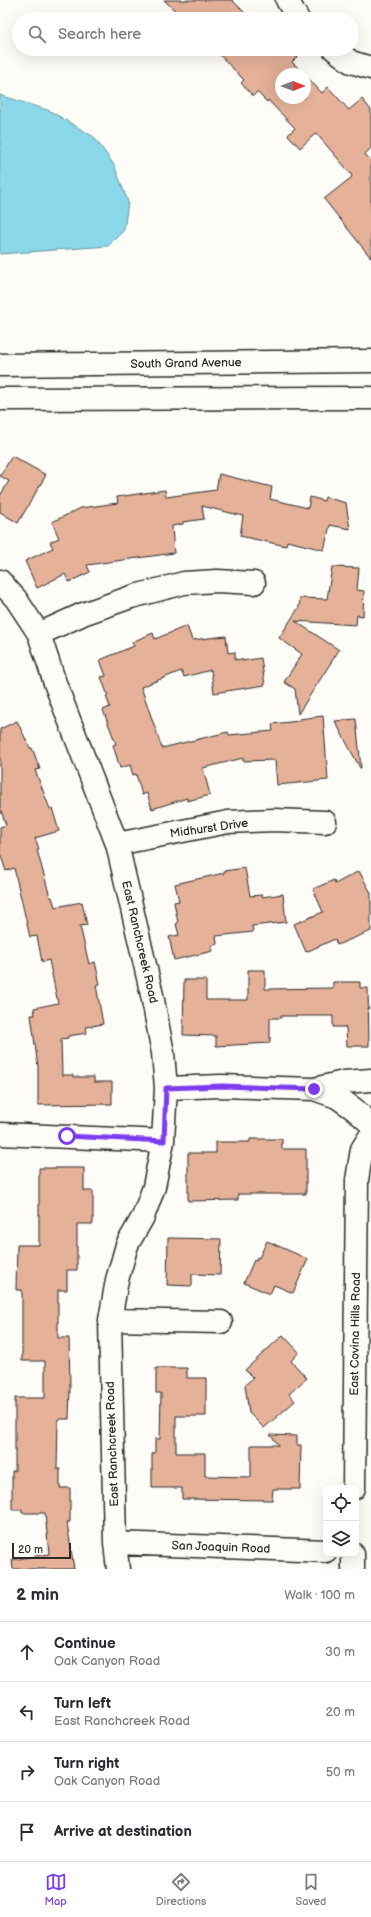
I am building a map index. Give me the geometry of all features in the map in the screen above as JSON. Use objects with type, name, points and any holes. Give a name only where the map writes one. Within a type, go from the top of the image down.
[{"type":"street","points":[[287,0],[294,12]]},
{"type":"street","points":[[344,56],[352,62],[371,68]]},
{"type":"street","name":"South Grand Avenue","points":[[0,365],[371,361]]},
{"type":"street","points":[[0,399],[371,398]]},
{"type":"street","name":"East Ranchcreek Road","points":[[0,581],[16,600],[39,634],[58,690],[117,844],[164,1052],[166,1088],[164,1141],[154,1187],[143,1217],[127,1245],[117,1280],[110,1320],[115,1543],[118,1569]]},
{"type":"street","points":[[39,634],[82,614],[131,597],[184,583],[217,581],[254,583]]},
{"type":"street","name":"Midhurst Drive","points":[[117,844],[228,822],[274,820],[326,822]]},
{"type":"street","points":[[166,1088],[221,1086],[314,1089],[344,1082],[371,1080]]},
{"type":"street","points":[[314,1089],[337,1097],[371,1124]]},
{"type":"street","points":[[0,1134],[164,1141]]},
{"type":"street","name":"East Covina Hills Road","points":[[354,1485],[363,1374],[357,1180],[362,1149],[371,1135]]},
{"type":"street","points":[[110,1320],[221,1322]]},
{"type":"street","name":"San Joaquin Road","points":[[115,1543],[323,1551]]},
{"type":"street","points":[[353,1557],[353,1569]]},
{"type":"water","points":[[0,95],[50,111],[94,137],[114,165],[128,202],[124,230],[108,246],[0,254]]},
{"type":"building","points":[[164,0],[232,0],[244,12],[177,12]]},
{"type":"building","points":[[221,56],[296,56],[297,57],[292,62],[298,68],[275,68],[275,104],[311,104],[311,81],[322,93],[328,87],[349,110],[362,99],[371,110],[371,148],[365,154],[371,161],[371,258],[324,199],[352,177],[351,174],[316,133],[300,148],[288,135],[295,128],[268,100],[267,102],[257,92],[253,96],[241,83],[244,80]]},
{"type":"building","points":[[12,456],[46,475],[18,523],[0,512],[0,496],[9,481],[0,476]]},
{"type":"building","points":[[219,474],[272,487],[270,499],[308,508],[310,497],[324,501],[325,497],[346,503],[350,529],[330,525],[324,550],[287,541],[286,546],[240,536],[243,516],[202,506],[204,519],[183,522],[183,524],[172,526],[174,553],[87,565],[90,572],[69,582],[65,574],[37,588],[25,561],[53,548],[50,542],[59,538],[52,522],[81,508],[118,503],[117,497],[165,490],[166,497],[216,490]]},
{"type":"building","points":[[332,567],[359,568],[357,590],[364,591],[363,616],[357,615],[356,625],[295,621],[339,650],[298,714],[295,689],[284,682],[302,654],[279,638],[299,607],[300,598],[327,599]]},
{"type":"building","points":[[187,626],[192,640],[226,636],[228,653],[235,652],[235,660],[242,659],[242,661],[261,658],[265,685],[214,693],[211,670],[184,677],[181,671],[141,687],[162,748],[228,732],[229,735],[273,731],[272,724],[299,721],[299,719],[323,716],[328,780],[277,785],[275,760],[243,761],[243,758],[203,768],[210,795],[187,801],[187,798],[152,809],[147,793],[142,795],[136,774],[133,775],[130,765],[120,768],[113,745],[116,744],[103,710],[110,707],[106,696],[108,696],[101,677],[106,676],[100,660],[134,646],[132,642],[153,633],[155,639]]},
{"type":"building","points":[[356,719],[361,768],[335,721]]},
{"type":"building","points":[[17,721],[30,748],[32,748],[40,769],[35,770],[50,809],[52,808],[59,831],[35,838],[50,897],[52,897],[55,907],[82,902],[87,925],[80,926],[89,964],[95,962],[100,984],[96,985],[103,1024],[86,1027],[87,1033],[68,1036],[68,1038],[61,1039],[62,1075],[73,1075],[73,1077],[94,1077],[94,1082],[112,1082],[112,1104],[38,1105],[38,1067],[31,1015],[35,1015],[34,1008],[58,1003],[49,960],[42,962],[37,936],[30,937],[14,868],[6,871],[0,853],[0,827],[6,825],[0,808],[0,729]]},
{"type":"building","points":[[245,868],[250,896],[262,895],[262,897],[283,894],[286,922],[252,926],[253,932],[216,936],[217,944],[211,946],[213,951],[174,960],[169,937],[179,935],[176,924],[178,923],[174,902],[179,901],[175,884],[224,873],[224,871]]},
{"type":"building","points":[[359,871],[371,893],[371,931],[337,945],[335,939],[306,952],[294,924],[323,912],[313,889],[334,880],[335,884]]},
{"type":"building","points":[[248,970],[265,970],[265,989],[333,988],[333,982],[360,982],[360,988],[368,988],[369,1046],[347,1046],[346,1028],[333,1027],[333,1016],[281,1016],[281,1018],[270,1018],[270,1043],[216,1046],[216,1036],[183,1035],[184,980],[206,980],[206,1000],[248,1000]]},
{"type":"building","points":[[250,1139],[282,1139],[282,1149],[306,1149],[306,1194],[238,1194],[238,1200],[188,1201],[188,1153],[216,1153],[216,1142],[250,1142]]},
{"type":"building","points":[[39,1168],[84,1168],[84,1191],[93,1191],[93,1224],[77,1224],[77,1270],[67,1270],[67,1290],[58,1290],[58,1338],[69,1338],[70,1387],[69,1419],[58,1419],[57,1469],[60,1469],[60,1488],[70,1488],[70,1522],[67,1522],[74,1569],[13,1569],[12,1560],[49,1554],[45,1513],[22,1513],[22,1510],[12,1510],[12,1471],[15,1471],[15,1398],[45,1398],[45,1361],[22,1361],[22,1290],[16,1290],[17,1245],[39,1245]]},
{"type":"building","points":[[168,1238],[221,1239],[220,1275],[192,1274],[192,1286],[167,1285]]},
{"type":"building","points":[[267,1241],[308,1259],[293,1293],[274,1285],[270,1294],[244,1283],[254,1260],[256,1261],[257,1257],[259,1258]]},
{"type":"building","points":[[283,1335],[299,1352],[291,1361],[307,1378],[289,1394],[295,1401],[264,1428],[249,1413],[245,1385],[253,1378],[245,1370]]},
{"type":"building","points":[[156,1368],[187,1368],[187,1378],[206,1378],[206,1416],[176,1416],[176,1453],[205,1453],[205,1476],[251,1477],[251,1445],[279,1445],[270,1435],[297,1436],[297,1445],[301,1445],[300,1489],[273,1489],[272,1500],[182,1499],[182,1488],[152,1488],[152,1453],[155,1453],[155,1439],[160,1439],[161,1393],[156,1393]]},
{"type":"route","points":[[67,1136],[164,1141],[166,1088],[221,1086],[298,1087],[314,1089]]}]
